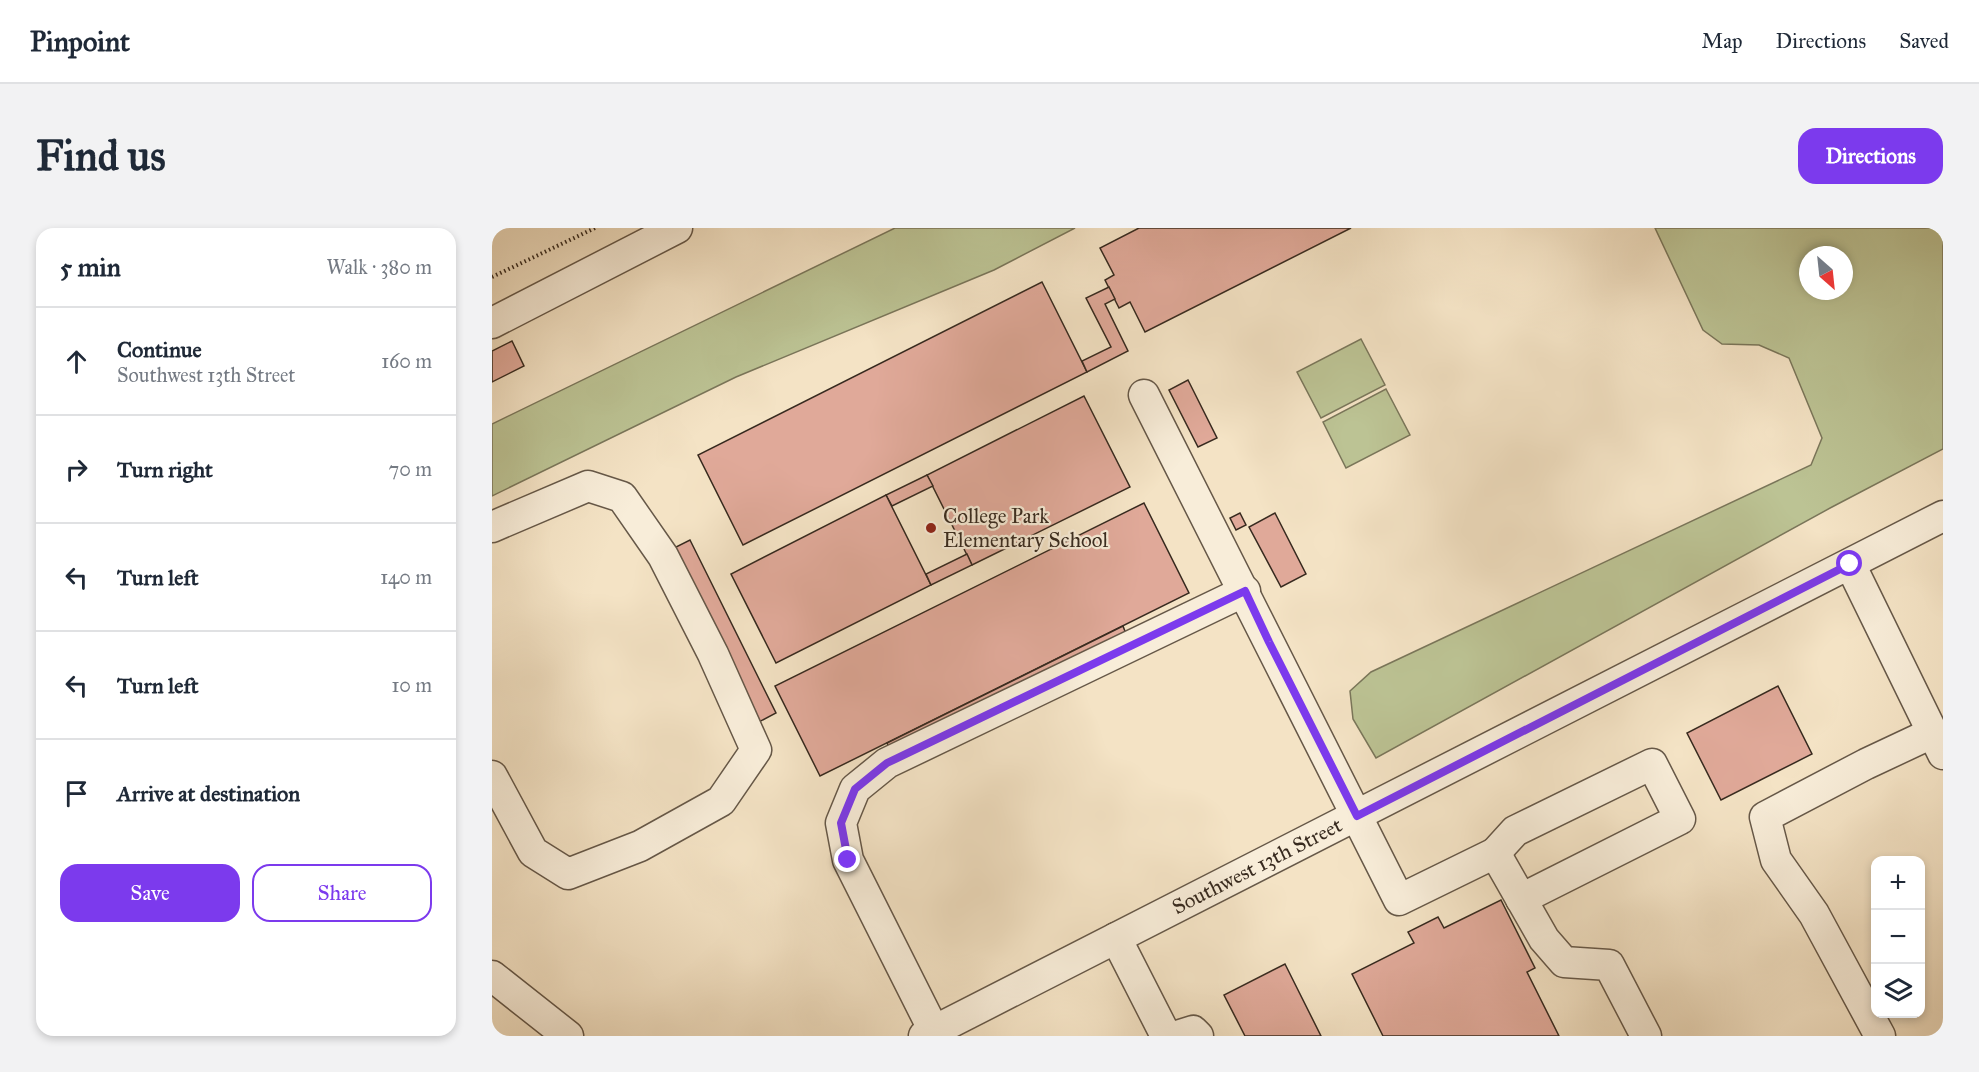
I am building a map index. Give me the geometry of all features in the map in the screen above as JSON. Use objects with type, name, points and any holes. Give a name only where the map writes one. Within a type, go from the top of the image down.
[{"type":"street","points":[[492,323],[677,228]]},
{"type":"street","points":[[1144,395],[1245,591],[1399,900],[1495,853],[1515,831],[1652,764],[1680,819],[1521,899]]},
{"type":"street","points":[[492,527],[588,486],[622,497],[663,556],[712,654],[756,750],[721,801],[640,846],[568,874],[533,852],[492,776]]},
{"type":"street","name":"Southwest 13th Street","points":[[929,1034],[1943,516]]},
{"type":"street","points":[[1850,564],[1938,743],[1866,764],[1765,817],[1776,860],[1814,914],[1880,1036]]},
{"type":"street","points":[[929,1034],[848,860],[841,823],[855,789],[887,763],[1245,591]]},
{"type":"street","points":[[1495,853],[1544,939],[1564,962],[1609,965],[1646,1036]]},
{"type":"street","points":[[1116,938],[1166,1036]]},
{"type":"street","points":[[492,976],[568,1036]]},
{"type":"street","points":[[1177,1036],[1193,1031],[1198,1036]]},
{"type":"path","points":[[492,277],[595,228]]},
{"type":"green space","points":[[895,228],[1075,228],[994,270],[736,377],[492,496],[492,424]]},
{"type":"green space","points":[[1655,228],[1943,228],[1943,449],[1832,507],[1376,758],[1353,719],[1350,691],[1371,672],[1811,465],[1822,438],[1789,358],[1759,345],[1722,344],[1703,330]]},
{"type":"green space","points":[[1361,339],[1385,385],[1321,418],[1297,372]]},
{"type":"green space","points":[[1386,389],[1410,435],[1346,468],[1323,422]]},
{"type":"building","points":[[1139,228],[1351,228],[1145,332],[1130,302],[1119,308],[1105,280],[1114,275],[1100,248]]},
{"type":"building","points":[[1042,282],[1087,372],[743,545],[698,455]]},
{"type":"building","points":[[1109,287],[1115,299],[1105,304],[1128,351],[1087,372],[1082,361],[1111,347],[1086,298]]},
{"type":"building","points":[[512,341],[524,366],[492,382],[492,351]]},
{"type":"building","points":[[1188,380],[1217,438],[1198,447],[1169,390]]},
{"type":"building","points":[[1084,396],[1130,487],[972,565],[927,475]]},
{"type":"building","points":[[927,475],[933,486],[892,506],[886,495]]},
{"type":"building","points":[[886,495],[931,585],[776,663],[731,574]]},
{"type":"building","points":[[1144,503],[1189,593],[820,776],[775,686]]},
{"type":"building","points":[[1240,513],[1246,525],[1236,530],[1230,518]]},
{"type":"building","points":[[1275,513],[1306,574],[1281,587],[1249,527]]},
{"type":"building","points":[[690,540],[776,713],[753,725],[666,552]]},
{"type":"building","points":[[967,554],[972,565],[931,585],[926,574]]},
{"type":"building","points":[[1123,626],[1126,634],[891,751],[887,743]]},
{"type":"building","points":[[1778,686],[1812,754],[1721,800],[1687,733]]},
{"type":"building","points":[[1501,900],[1535,968],[1527,972],[1559,1036],[1383,1036],[1352,974],[1414,943],[1408,932],[1438,917],[1444,928]]},
{"type":"building","points":[[1285,964],[1321,1036],[1245,1036],[1224,995]]},
{"type":"place","name":"College Park Elementary School","points":[[931,528]]},
{"type":"route","points":[[848,860],[841,823],[855,789],[887,763],[1245,591],[1357,816],[1850,564]]}]
